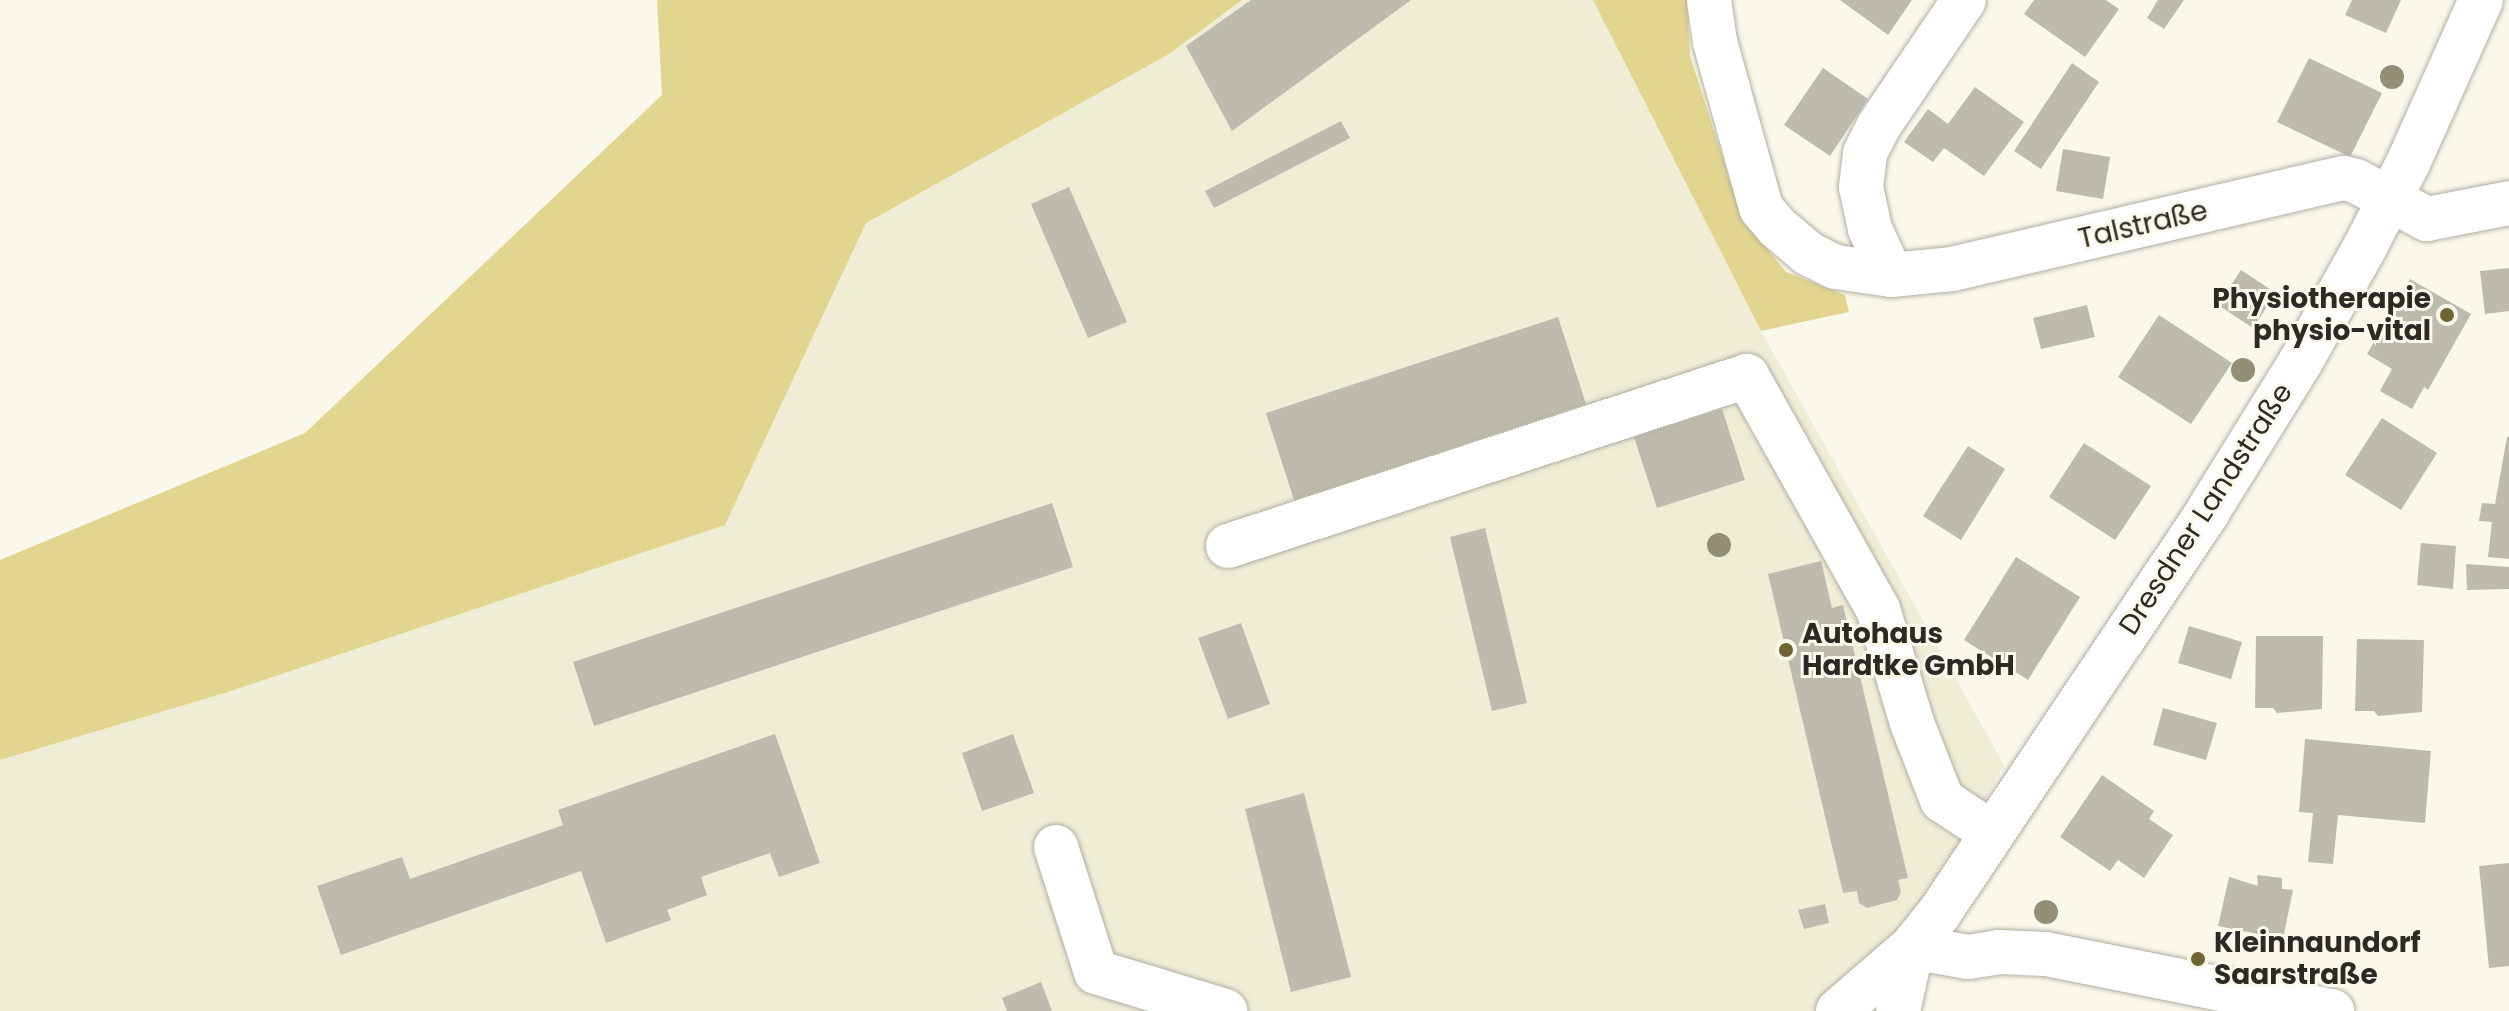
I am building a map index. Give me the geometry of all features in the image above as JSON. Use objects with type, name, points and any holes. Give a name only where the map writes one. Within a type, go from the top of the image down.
[{"type":"street","name":"Talstraße","points":[[1709,0],[1715,42],[1761,208],[1777,227],[1815,258],[1836,267],[1891,275],[1952,269],[2344,178],[2356,181],[2408,210]]},
{"type":"street","points":[[1891,275],[1870,229],[1861,187],[1865,153],[1878,127],[1964,0]]},
{"type":"street","name":"Dresdner Landstraße","points":[[1838,1011],[1912,947],[1940,912],[2208,511],[2301,361],[2408,210],[2481,0]]},
{"type":"street","points":[[2408,210],[2509,203]]},
{"type":"street","points":[[1228,546],[1747,376],[1878,609],[1912,723],[1942,800],[1992,833]]},
{"type":"street","points":[[1056,847],[1096,972],[1225,1011]]},
{"type":"street","points":[[1898,1011],[1912,947],[1968,957],[1999,952],[2046,954],[2332,1011]]},
{"type":"shaded area","points":[[657,0],[1242,0],[1169,54],[866,223],[725,525],[228,692],[0,760],[0,560],[305,433],[662,95]]},
{"type":"shaded area","points":[[1242,0],[1593,0],[1761,331],[2004,765],[1870,1011],[0,1011],[0,760],[228,692],[725,525],[866,223],[1169,54]]},
{"type":"shaded area","points":[[1593,0],[1687,0],[1690,56],[1742,218],[1786,272],[1845,295],[1849,312],[1761,331]]},
{"type":"building","points":[[1251,0],[1411,0],[1232,131],[1186,46]]},
{"type":"building","points":[[1840,0],[1912,0],[1888,35]]},
{"type":"building","points":[[2034,0],[2106,0],[2119,9],[2085,57],[2024,14]]},
{"type":"building","points":[[2158,0],[2184,0],[2164,29],[2147,18]]},
{"type":"building","points":[[2352,0],[2401,0],[2386,33],[2345,15]]},
{"type":"building","points":[[2309,58],[2382,93],[2350,157],[2277,122]]},
{"type":"building","points":[[2072,63],[2099,82],[2041,169],[2014,151]]},
{"type":"building","points":[[1823,68],[1868,99],[1830,156],[1784,125]]},
{"type":"building","points":[[1975,87],[2024,122],[1984,176],[1944,148],[1933,162],[1904,142],[1928,109],[1948,124]]},
{"type":"building","points":[[1341,121],[1350,138],[1214,208],[1205,191]]},
{"type":"building","points":[[2063,149],[2110,157],[2103,199],[2056,191]]},
{"type":"building","points":[[1069,187],[1127,322],[1088,338],[1031,204]]},
{"type":"building","points":[[2509,268],[2509,311],[2485,314],[2480,271]]},
{"type":"building","points":[[2241,270],[2276,293],[2253,328],[2218,305]]},
{"type":"building","points":[[2410,279],[2471,314],[2428,390],[2424,387],[2412,409],[2380,391],[2392,369],[2367,354]]},
{"type":"building","points":[[2087,305],[2095,337],[2041,349],[2033,318]]},
{"type":"building","points":[[2159,315],[2232,363],[2191,424],[2118,377]]},
{"type":"building","points":[[1558,317],[1586,404],[1294,500],[1266,413]]},
{"type":"building","points":[[1722,409],[1745,480],[1657,508],[1634,437]]},
{"type":"building","points":[[2382,418],[2437,453],[2401,510],[2345,475]]},
{"type":"building","points":[[2507,437],[2509,559],[2488,557],[2492,522],[2479,521],[2482,503],[2495,504]]},
{"type":"building","points":[[2084,443],[2151,486],[2115,540],[2049,497]]},
{"type":"building","points":[[1968,446],[2005,469],[1961,540],[1923,516]]},
{"type":"building","points":[[1052,503],[1073,567],[594,726],[573,662]]},
{"type":"building","points":[[1485,528],[1527,703],[1492,711],[1450,537]]},
{"type":"building","points":[[2421,543],[2456,546],[2453,589],[2417,585]]},
{"type":"building","points":[[2016,557],[2080,597],[2028,680],[1964,640]]},
{"type":"building","points":[[1821,561],[1832,608],[1843,605],[1908,878],[1898,880],[1901,892],[1897,900],[1867,908],[1859,903],[1857,891],[1843,893],[1768,574]]},
{"type":"building","points":[[2466,564],[2509,567],[2509,589],[2467,590]]},
{"type":"building","points":[[1241,623],[1270,704],[1228,719],[1198,638]]},
{"type":"building","points":[[2189,626],[2242,642],[2231,679],[2178,663]]},
{"type":"building","points":[[2256,636],[2323,636],[2322,709],[2277,713],[2273,708],[2255,708]]},
{"type":"building","points":[[2357,639],[2424,640],[2422,712],[2378,716],[2374,711],[2355,711]]},
{"type":"building","points":[[2163,708],[2217,723],[2206,760],[2153,745]]},
{"type":"building","points":[[775,734],[820,863],[779,877],[770,853],[701,877],[707,895],[667,910],[671,920],[606,943],[581,871],[341,955],[317,886],[402,857],[410,879],[563,825],[558,810]]},
{"type":"building","points":[[1013,734],[1034,793],[982,811],[962,753]]},
{"type":"building","points":[[2305,739],[2431,751],[2425,823],[2338,815],[2333,864],[2308,862],[2313,813],[2299,812]]},
{"type":"building","points":[[2102,775],[2154,811],[2149,819],[2173,835],[2144,878],[2118,860],[2110,871],[2060,837]]},
{"type":"building","points":[[1304,793],[1351,977],[1291,992],[1245,809]]},
{"type":"building","points":[[2509,863],[2509,966],[2489,968],[2479,866]]},
{"type":"building","points":[[2257,875],[2282,878],[2282,889],[2293,890],[2283,939],[2218,926],[2229,877],[2258,886]]},
{"type":"building","points":[[1825,904],[1829,923],[1804,929],[1798,910]]},
{"type":"building","points":[[1041,982],[1052,1011],[1007,1011],[1002,998]]},
{"type":"place","name":"Physiotherapie physio-vital","points":[[2447,315]]},
{"type":"place","name":"Autohaus Hardtke GmbH","points":[[1786,650]]},
{"type":"place","name":"Kleinnaundorf Saarstraße","points":[[2198,959]]}]
